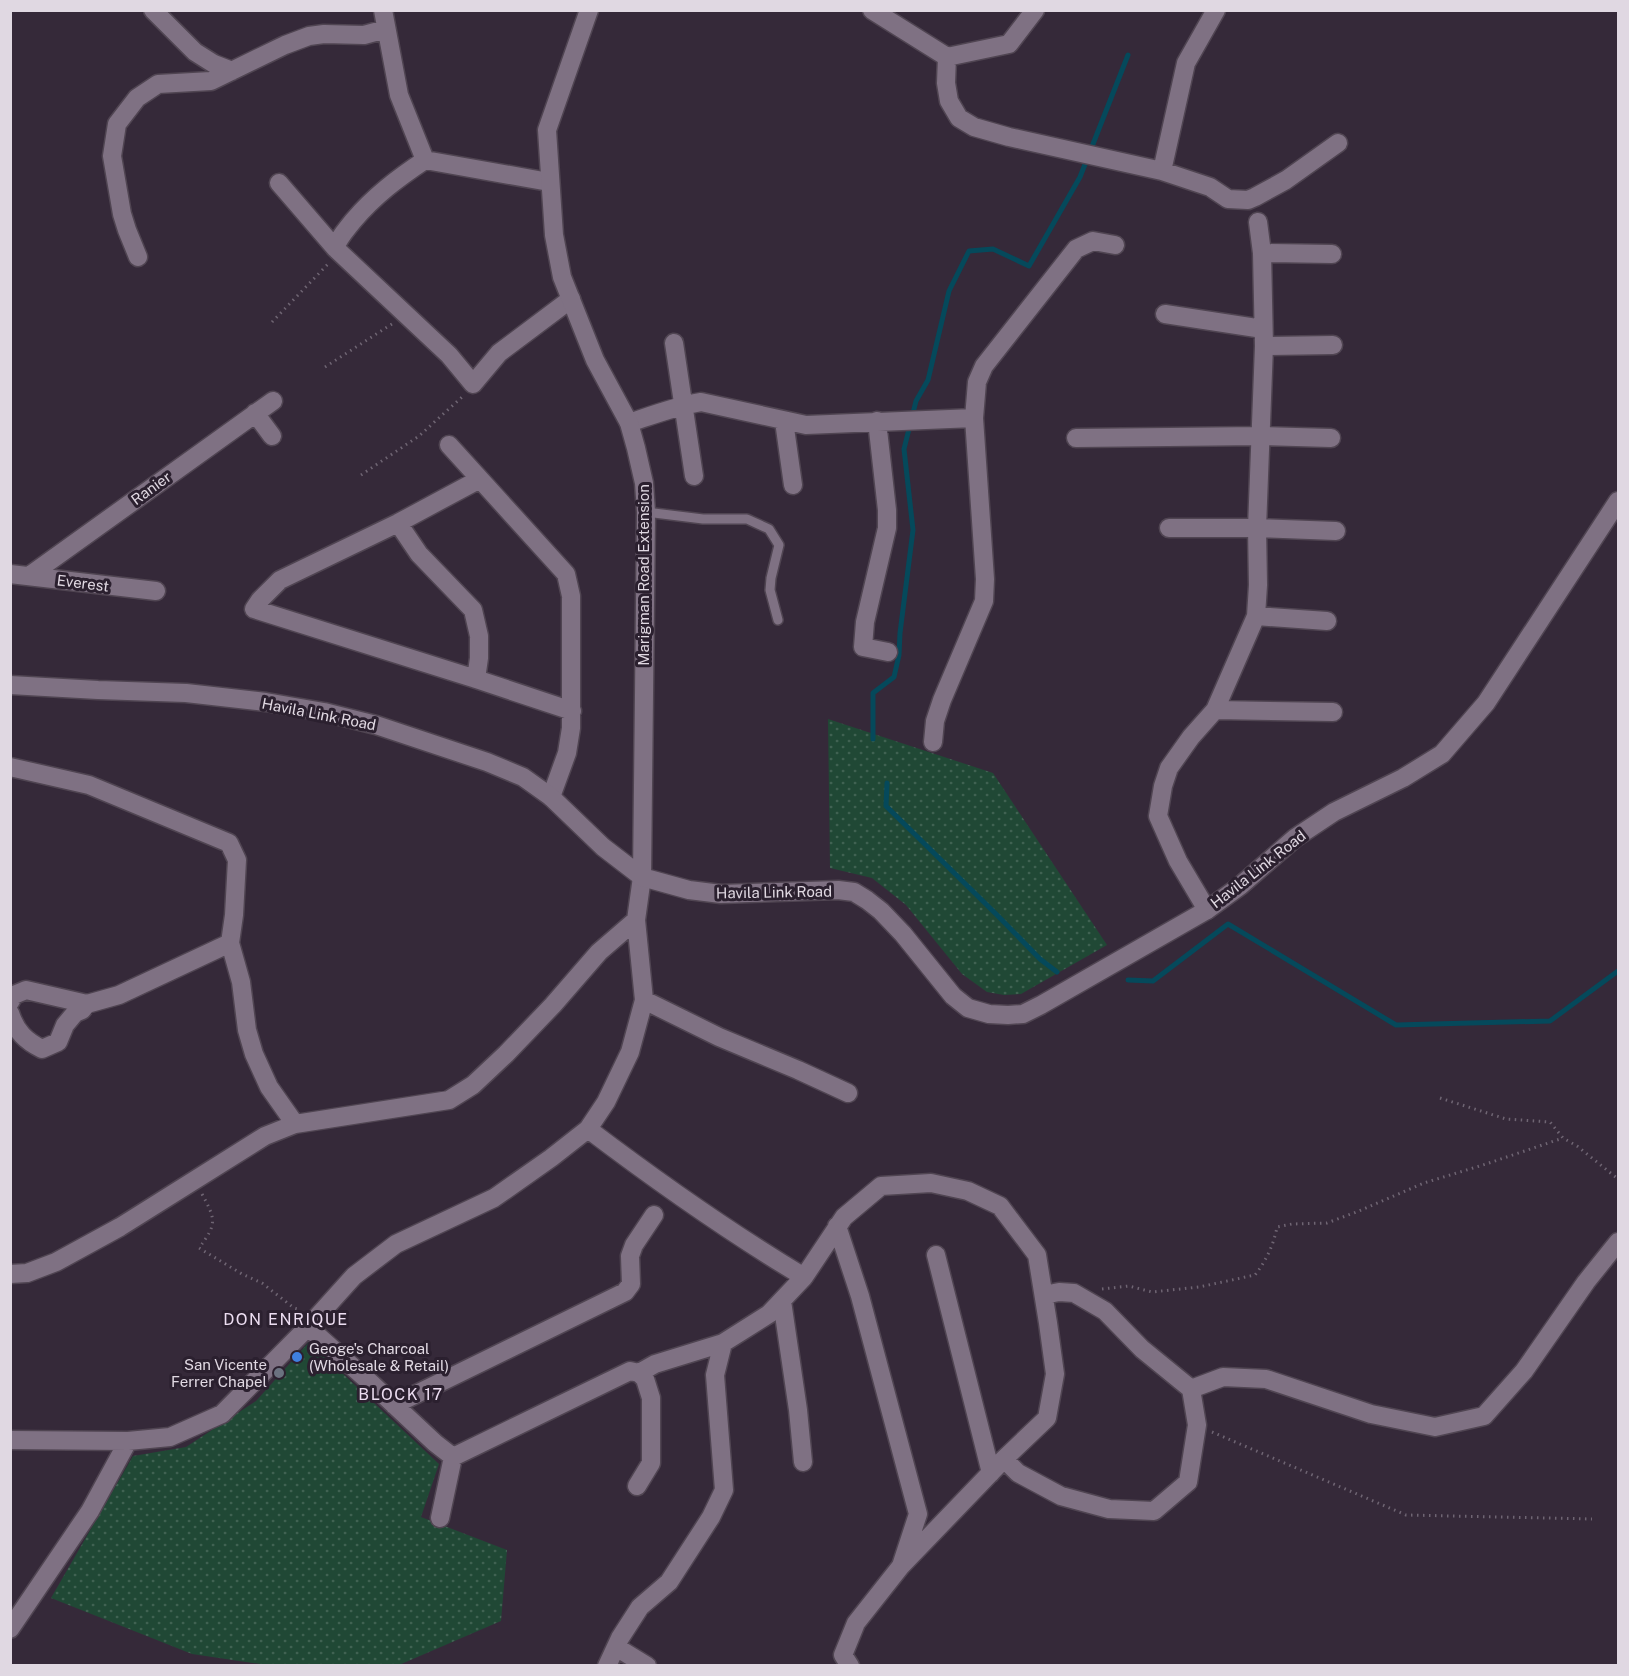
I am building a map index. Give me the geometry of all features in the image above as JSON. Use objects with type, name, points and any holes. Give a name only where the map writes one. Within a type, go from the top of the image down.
[{"type":"street","points":[[153,10],[195,52],[214,64],[232,71]]},
{"type":"street","points":[[383,10],[399,96],[425,160]]},
{"type":"street","name":"Marigman Road Extension","points":[[589,10],[547,130],[549,182],[554,235],[562,277],[595,360],[629,423],[644,483],[646,512],[642,877],[636,920],[644,1000]]},
{"type":"street","points":[[872,10],[947,57],[1009,44],[1035,10]]},
{"type":"street","points":[[1162,171],[1186,63],[1216,10]]},
{"type":"street","points":[[138,257],[122,214],[112,156],[117,124],[137,98],[158,84],[211,81],[285,45],[309,36],[364,35],[386,29]]},
{"type":"street","points":[[947,57],[946,83],[949,101],[959,118],[974,127],[1162,171],[1209,187],[1228,199],[1248,200],[1286,180],[1338,143]]},
{"type":"street","points":[[338,250],[339,238],[365,207],[390,184],[425,160],[549,182]]},
{"type":"street","points":[[279,183],[338,250],[406,314],[473,384],[499,353],[571,299]]},
{"type":"street","points":[[1207,910],[1178,861],[1158,816],[1163,786],[1169,768],[1191,736],[1215,710],[1256,616],[1264,337],[1262,253],[1258,222]]},
{"type":"street","points":[[933,742],[935,721],[942,700],[984,601],[985,579],[974,418],[977,382],[984,366],[1076,249],[1093,241],[1115,245]]},
{"type":"street","points":[[1262,253],[1332,254]]},
{"type":"street","points":[[1165,314],[1264,337],[1333,345]]},
{"type":"street","points":[[674,343],[694,476]]},
{"type":"street","name":"Ranier","points":[[29,576],[273,401]]},
{"type":"street","points":[[629,423],[661,411],[701,402],[806,425],[974,418]]},
{"type":"street","points":[[255,413],[272,436]]},
{"type":"street","points":[[784,421],[794,484]]},
{"type":"street","points":[[877,421],[887,528],[865,622],[863,647],[888,652]]},
{"type":"street","points":[[1076,438],[1260,436],[1331,438]]},
{"type":"street","points":[[448,446],[566,574],[571,596],[571,728],[567,753],[551,797]]},
{"type":"street","points":[[480,479],[398,523],[280,580],[254,609],[572,711]]},
{"type":"street","name":"Havila Link Road","points":[[10,685],[186,693],[266,702],[324,712],[376,725],[487,762],[523,777],[551,797],[603,847],[642,877],[689,891],[722,894],[838,890],[854,892],[881,911],[903,934],[953,996],[968,1008],[1008,1016],[1023,1014],[1041,1005],[1207,910],[1240,886],[1295,838],[1334,812],[1402,778],[1442,754],[1486,703],[1618,501]]},
{"type":"street","points":[[398,523],[419,554],[473,610],[479,636],[476,679]]},
{"type":"street","points":[[1169,528],[1336,531]]},
{"type":"street","name":"Everest","points":[[10,574],[156,591]]},
{"type":"street","points":[[1256,616],[1327,621]]},
{"type":"street","points":[[1215,710],[1333,712]]},
{"type":"street","points":[[10,767],[89,785],[229,843],[237,860],[230,942],[241,982],[247,1030],[254,1054],[269,1087],[295,1124]]},
{"type":"street","points":[[10,1274],[27,1273],[56,1262],[120,1227],[265,1136],[295,1124],[449,1100],[473,1085],[506,1054],[600,952],[636,920]]},
{"type":"street","points":[[10,1002],[14,995],[27,990],[87,1004],[119,995],[230,942]]},
{"type":"street","points":[[10,1440],[128,1441],[170,1437],[222,1414],[308,1328],[354,1276],[396,1244],[494,1198],[588,1129],[606,1102],[630,1052],[644,1000],[719,1037],[848,1093]]},
{"type":"street","points":[[10,1013],[16,1027],[27,1041],[42,1049],[58,1041],[65,1025],[75,1012],[82,1010],[87,1004]]},
{"type":"street","points":[[588,1129],[645,1173],[740,1239],[804,1277]]},
{"type":"street","points":[[639,1373],[656,1364],[723,1343],[770,1314],[804,1277],[844,1217],[880,1186],[931,1183],[968,1191],[1000,1206],[1037,1255],[1055,1374],[1047,1418],[1004,1459],[902,1566],[856,1623],[843,1662]]},
{"type":"street","points":[[394,1405],[625,1292],[631,1284],[630,1256],[634,1245],[654,1215]]},
{"type":"street","points":[[837,1226],[860,1296],[918,1514],[902,1566]]},
{"type":"street","points":[[1191,1389],[1223,1377],[1266,1379],[1371,1414],[1435,1427],[1484,1416],[1524,1371],[1586,1282],[1618,1242]]},
{"type":"street","points":[[936,1255],[991,1473]]},
{"type":"street","points":[[1004,1459],[1018,1473],[1061,1496],[1109,1509],[1154,1510],[1188,1482],[1197,1425],[1191,1389],[1142,1349],[1105,1311],[1074,1293],[1059,1292],[1044,1295]]},
{"type":"street","points":[[782,1300],[803,1462]]},
{"type":"street","points":[[308,1328],[374,1384],[435,1443],[453,1457]]},
{"type":"street","points":[[607,1665],[640,1607],[669,1582],[711,1517],[724,1490],[715,1375],[723,1343]]},
{"type":"street","points":[[453,1457],[630,1371],[639,1373],[645,1379],[651,1398],[651,1463],[637,1486]]},
{"type":"street","points":[[10,1629],[90,1511],[128,1441]]},
{"type":"street","points":[[440,1518],[453,1457]]},
{"type":"street","points":[[616,1647],[647,1665]]},
{"type":"lane","points":[[646,512],[703,519],[747,519],[769,529],[779,545],[770,590],[778,620]]},
{"type":"path","points":[[272,322],[338,250]]},
{"type":"path","points":[[325,367],[406,314]]},
{"type":"path","points":[[361,475],[419,436],[473,384]]},
{"type":"path","points":[[1440,1098],[1506,1119],[1550,1122],[1563,1138],[1577,1146],[1618,1179]]},
{"type":"path","points":[[1074,1293],[1129,1286],[1152,1292],[1199,1287],[1256,1275],[1264,1263],[1277,1227],[1327,1223],[1424,1183],[1563,1138]]},
{"type":"path","points":[[195,1180],[214,1215],[211,1230],[198,1248],[262,1283],[294,1308],[321,1313]]},
{"type":"path","points":[[1197,1425],[1406,1515],[1592,1519]]},
{"type":"green space","points":[[828,719],[993,773],[1107,945],[1021,994],[1004,995],[987,992],[962,974],[906,905],[872,878],[830,868]]},
{"type":"green space","points":[[309,1342],[439,1464],[421,1517],[507,1550],[501,1621],[399,1665],[267,1665],[192,1654],[51,1598],[133,1456],[186,1447],[256,1401]]},
{"type":"waterway","points":[[873,739],[873,693],[894,677],[899,655],[913,530],[904,449],[916,401],[928,380],[949,291],[969,251],[993,249],[1029,266],[1080,177],[1128,55]]},
{"type":"waterway","points":[[887,783],[886,806],[1040,959],[1057,972]]},
{"type":"waterway","points":[[1128,980],[1153,981],[1228,924],[1396,1025],[1550,1021],[1618,971]]},
{"type":"place","name":"Geoge's Charcoal (Wholesale & Retail)","points":[[297,1357]]},
{"type":"place","name":"San Vicente Ferrer Chapel","points":[[279,1373]]},
{"type":"district","name":"DON ENRIQUE","points":[[286,1319]]},
{"type":"district","name":"BLOCK 17","points":[[401,1394]]}]
